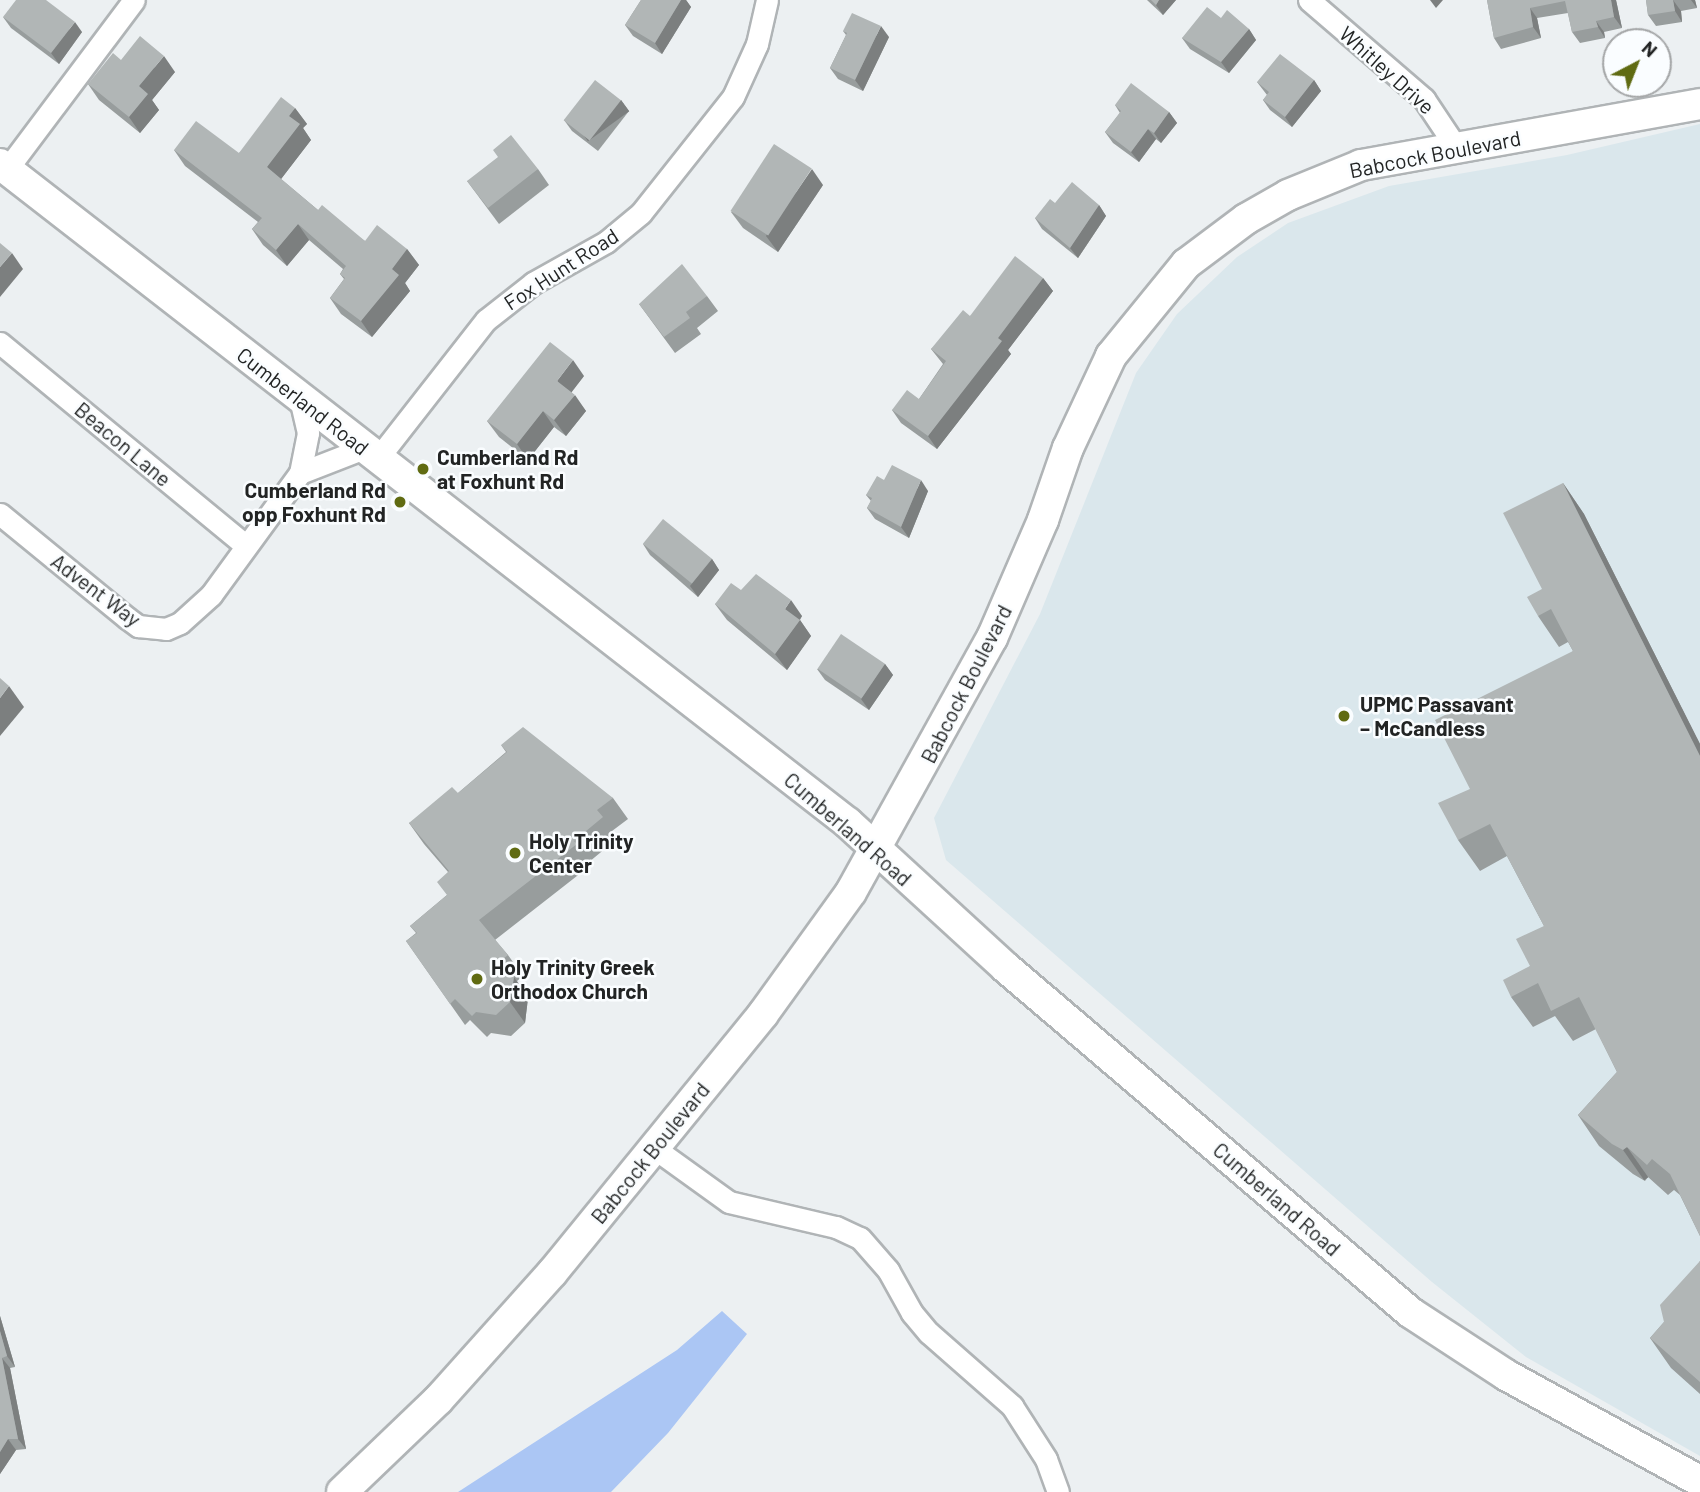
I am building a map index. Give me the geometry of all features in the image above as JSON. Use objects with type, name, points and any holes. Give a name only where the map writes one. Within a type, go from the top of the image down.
[{"type":"main road","name":"Babcock Boulevard","points":[[342,1492],[438,1400],[552,1273],[763,1014],[878,851],[992,638],[1087,405],[1129,328],[1186,264],[1277,201],[1361,166],[1700,104]]},
{"type":"main road","name":"Cumberland Road","points":[[3,167],[300,399],[705,708],[878,851],[1005,967],[1411,1313],[1506,1375],[1700,1481]]},
{"type":"street","points":[[3,167],[134,0]]},
{"type":"street","name":"Fox Hunt Road","points":[[371,453],[486,320],[533,284],[606,242],[641,213],[733,97],[757,44],[767,0]]},
{"type":"street","name":"Whitley Drive","points":[[1309,0],[1424,99],[1456,147]]},
{"type":"street","name":"Beacon Lane","points":[[0,343],[246,546]]},
{"type":"street","name":"Advent Way","points":[[0,514],[127,618],[150,629],[173,626],[192,613],[246,546],[299,473],[308,433],[300,399]]},
{"type":"street","points":[[299,473],[371,453]]},
{"type":"street","points":[[654,1148],[729,1202],[836,1227],[860,1238],[888,1270],[912,1313],[929,1334],[1012,1406],[1046,1459],[1058,1492]]},
{"type":"shaded area","name":"UPMC Passavant – McCandless","points":[[1700,124],[1700,1456],[1526,1357],[1432,1282],[946,860],[934,818],[1040,614],[1136,373],[1177,314],[1237,257],[1288,223],[1389,186],[1567,155]]},
{"type":"water","points":[[722,1311],[747,1334],[668,1433],[611,1492],[458,1492],[677,1350]]},
{"type":"building","points":[[16,0],[46,0],[75,22],[51,53],[3,17]]},
{"type":"building","points":[[641,0],[681,0],[655,43],[625,25]]},
{"type":"building","points":[[1487,0],[1611,0],[1614,17],[1596,21],[1598,27],[1572,32],[1565,1],[1530,8],[1533,27],[1494,38]]},
{"type":"building","points":[[1646,0],[1673,0],[1675,11],[1648,15]]},
{"type":"building","points":[[1207,7],[1221,18],[1227,10],[1249,29],[1221,62],[1182,38]]},
{"type":"building","points":[[852,13],[881,26],[855,80],[830,68],[847,33],[843,31]]},
{"type":"building","points":[[140,36],[164,56],[139,86],[148,94],[129,117],[88,84],[113,53],[121,60]]},
{"type":"building","points":[[1280,54],[1314,80],[1285,117],[1263,100],[1269,92],[1257,82]]},
{"type":"building","points":[[595,80],[621,100],[590,141],[564,120]]},
{"type":"building","points":[[1131,83],[1169,112],[1154,133],[1148,129],[1131,152],[1105,132],[1121,111],[1115,105]]},
{"type":"building","points":[[281,97],[295,108],[289,116],[300,124],[267,167],[318,210],[322,205],[365,241],[377,225],[407,249],[392,269],[399,275],[361,321],[330,298],[345,278],[340,274],[346,266],[298,224],[276,250],[252,229],[262,218],[174,150],[196,121],[239,153]]},
{"type":"building","points":[[511,135],[538,169],[488,208],[467,181],[498,157],[493,150]]},
{"type":"building","points":[[774,144],[812,169],[768,236],[730,211]]},
{"type":"building","points":[[1072,182],[1099,205],[1070,248],[1035,218],[1050,199],[1055,203]]},
{"type":"building","points":[[0,243],[12,253],[0,267]]},
{"type":"building","points":[[1015,256],[1043,278],[998,338],[1002,341],[928,436],[892,410],[907,390],[919,399],[946,361],[931,349],[963,310],[970,316]]},
{"type":"building","points":[[682,264],[707,296],[686,312],[690,318],[664,337],[639,304]]},
{"type":"building","points":[[550,342],[573,360],[557,381],[575,395],[554,420],[543,411],[517,444],[487,421]]},
{"type":"building","points":[[892,465],[921,480],[901,527],[867,508],[872,498],[866,495],[877,476],[884,480]]},
{"type":"building","points":[[1563,483],[1700,756],[1700,1236],[1670,1174],[1652,1159],[1647,1165],[1627,1147],[1623,1150],[1612,1144],[1578,1115],[1617,1072],[1579,997],[1551,1011],[1538,983],[1511,997],[1503,980],[1530,966],[1516,939],[1544,926],[1490,824],[1458,840],[1438,803],[1470,789],[1435,720],[1573,651],[1551,609],[1538,616],[1527,597],[1542,589],[1503,513]]},
{"type":"building","points":[[663,519],[712,559],[692,584],[643,544]]},
{"type":"building","points":[[756,574],[791,600],[785,609],[800,620],[775,654],[715,604],[731,583],[741,590]]},
{"type":"building","points":[[841,634],[885,664],[861,698],[818,669]]},
{"type":"building","points":[[0,678],[9,686],[0,698]]},
{"type":"building","points":[[523,727],[613,798],[597,810],[603,817],[574,841],[577,844],[479,920],[508,955],[502,960],[514,977],[510,1002],[496,1015],[476,1012],[472,1016],[455,999],[450,1004],[406,941],[417,933],[410,926],[447,895],[437,882],[449,871],[409,823],[452,787],[458,793],[507,752],[501,745]]},
{"type":"building","points":[[1700,1261],[1700,1382],[1650,1338],[1664,1322],[1660,1305]]},
{"type":"building","points":[[0,1331],[7,1356],[2,1358],[18,1439],[8,1439],[0,1452]]},
{"type":"place","name":"Cumberland Rd at Foxhunt Rd","points":[[423,469]]},
{"type":"place","name":"Cumberland Rd opp Foxhunt Rd","points":[[400,502]]},
{"type":"place","name":"UPMC Passavant – McCandless","points":[[1344,716]]},
{"type":"place","name":"Holy Trinity Center","points":[[515,853]]},
{"type":"place","name":"Holy Trinity Greek Orthodox Church","points":[[477,979]]}]
